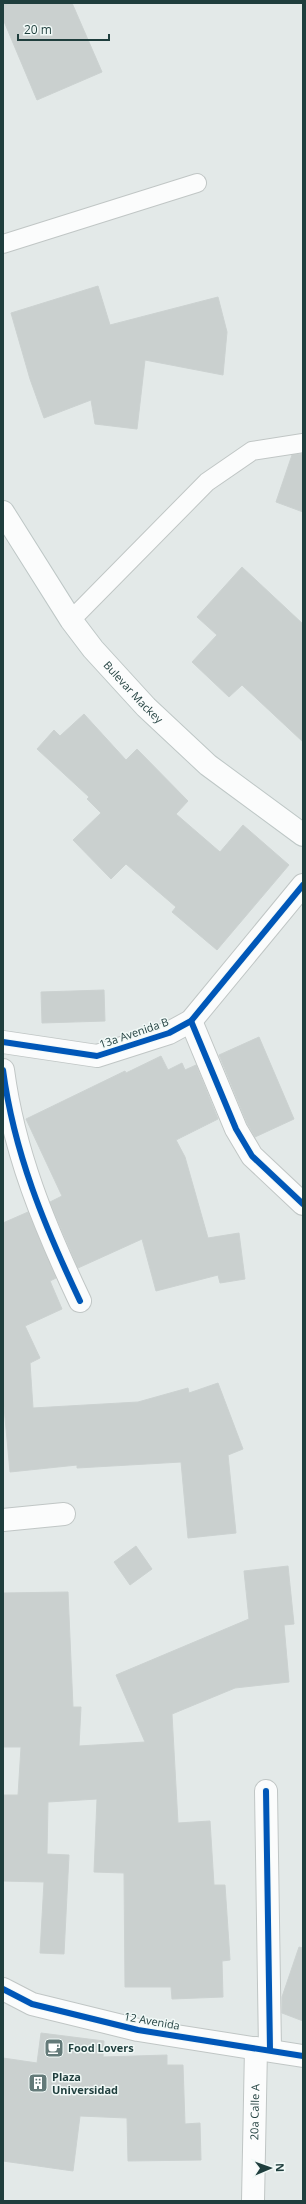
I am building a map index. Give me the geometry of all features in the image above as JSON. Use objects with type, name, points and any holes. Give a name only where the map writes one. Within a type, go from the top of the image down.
[{"type":"street","name":"Bulevar Mackey","points":[[3,512],[71,620],[146,707],[208,765],[303,835]]},
{"type":"street","name":"13a Avenida B","points":[[3,1042],[97,1056],[169,1033],[191,1021],[303,885]]},
{"type":"street","points":[[191,1021],[236,1129],[252,1156],[303,1204]]},
{"type":"street","points":[[3,1070],[6,1090],[29,1182],[52,1241],[80,1301]]},
{"type":"street","points":[[3,1520],[64,1514]]},
{"type":"street","name":"20a Calle A","points":[[253,2201],[263,2049],[266,1790]]},
{"type":"street","name":"12 Avenida","points":[[3,1989],[32,2004],[138,2030],[303,2056]]},
{"type":"lane","points":[[3,244],[197,183]]},
{"type":"lane","points":[[71,620],[207,482],[252,451],[303,443]]},
{"type":"building","points":[[3,3],[72,3],[102,72],[37,100],[3,19]]},
{"type":"building","points":[[98,286],[110,325],[218,297],[227,332],[223,375],[145,360],[137,429],[95,424],[91,400],[44,418],[30,379],[11,313]]},
{"type":"building","points":[[303,454],[303,512],[276,502],[292,455]]},
{"type":"building","points":[[242,567],[303,624],[303,742],[242,685],[229,697],[192,662],[217,635],[197,617]]},
{"type":"building","points":[[84,714],[126,760],[137,749],[188,801],[176,814],[220,852],[243,825],[289,865],[217,950],[172,912],[176,907],[126,864],[111,879],[73,840],[101,813],[87,799],[89,797],[37,749],[54,730],[60,736]]},
{"type":"building","points":[[104,990],[105,1021],[42,1023],[41,992]]},
{"type":"building","points":[[259,1037],[294,1119],[255,1137],[247,1123],[219,1055]]},
{"type":"building","points":[[161,1056],[168,1070],[182,1063],[185,1070],[196,1065],[218,1119],[176,1140],[185,1157],[208,1238],[239,1233],[245,1279],[220,1283],[218,1275],[156,1291],[142,1239],[78,1268],[50,1202],[62,1196],[26,1119],[125,1071],[126,1073]]},
{"type":"building","points":[[28,1212],[56,1278],[50,1281],[62,1309],[25,1326],[40,1358],[30,1363],[33,1408],[138,1402],[188,1388],[189,1393],[218,1383],[243,1449],[228,1455],[236,1533],[188,1538],[181,1462],[77,1468],[77,1465],[10,1472],[3,1396],[3,1223]]},
{"type":"building","points":[[136,1546],[152,1569],[130,1585],[114,1562]]},
{"type":"building","points":[[288,1566],[294,1624],[284,1625],[289,1682],[235,1688],[172,1714],[178,1823],[210,1821],[214,1885],[225,1885],[230,1960],[222,1961],[223,1997],[172,1999],[171,1987],[125,1987],[124,1873],[94,1872],[97,1799],[48,1802],[47,1854],[69,1855],[64,1954],[40,1953],[44,1882],[3,1881],[3,1795],[18,1795],[21,1747],[3,1747],[3,1593],[68,1592],[73,1707],[81,1707],[79,1746],[145,1742],[116,1675],[249,1619],[244,1571]]},
{"type":"building","points":[[299,1947],[303,1948],[303,2021],[282,2013],[282,1997]]},
{"type":"building","points":[[41,2033],[104,2041],[103,2057],[167,2055],[167,2065],[183,2065],[185,2124],[200,2123],[201,2160],[128,2161],[127,2118],[80,2116],[73,2171],[3,2161],[3,2058],[37,2063]]},
{"type":"cycle path","points":[[3,1042],[97,1056],[169,1033],[191,1021],[303,885]]},
{"type":"cycle path","points":[[191,1021],[236,1129],[252,1156],[303,1204]]},
{"type":"cycle path","points":[[3,1070],[15,1130],[32,1188],[54,1245],[80,1301]]},
{"type":"cycle path","points":[[266,1791],[270,2050]]},
{"type":"cycle path","points":[[3,1989],[32,2004],[138,2030],[303,2056]]},
{"type":"place","name":"Food Lovers","points":[[54,2048]]},
{"type":"place","name":"Plaza Universidad","points":[[38,2083]]}]
